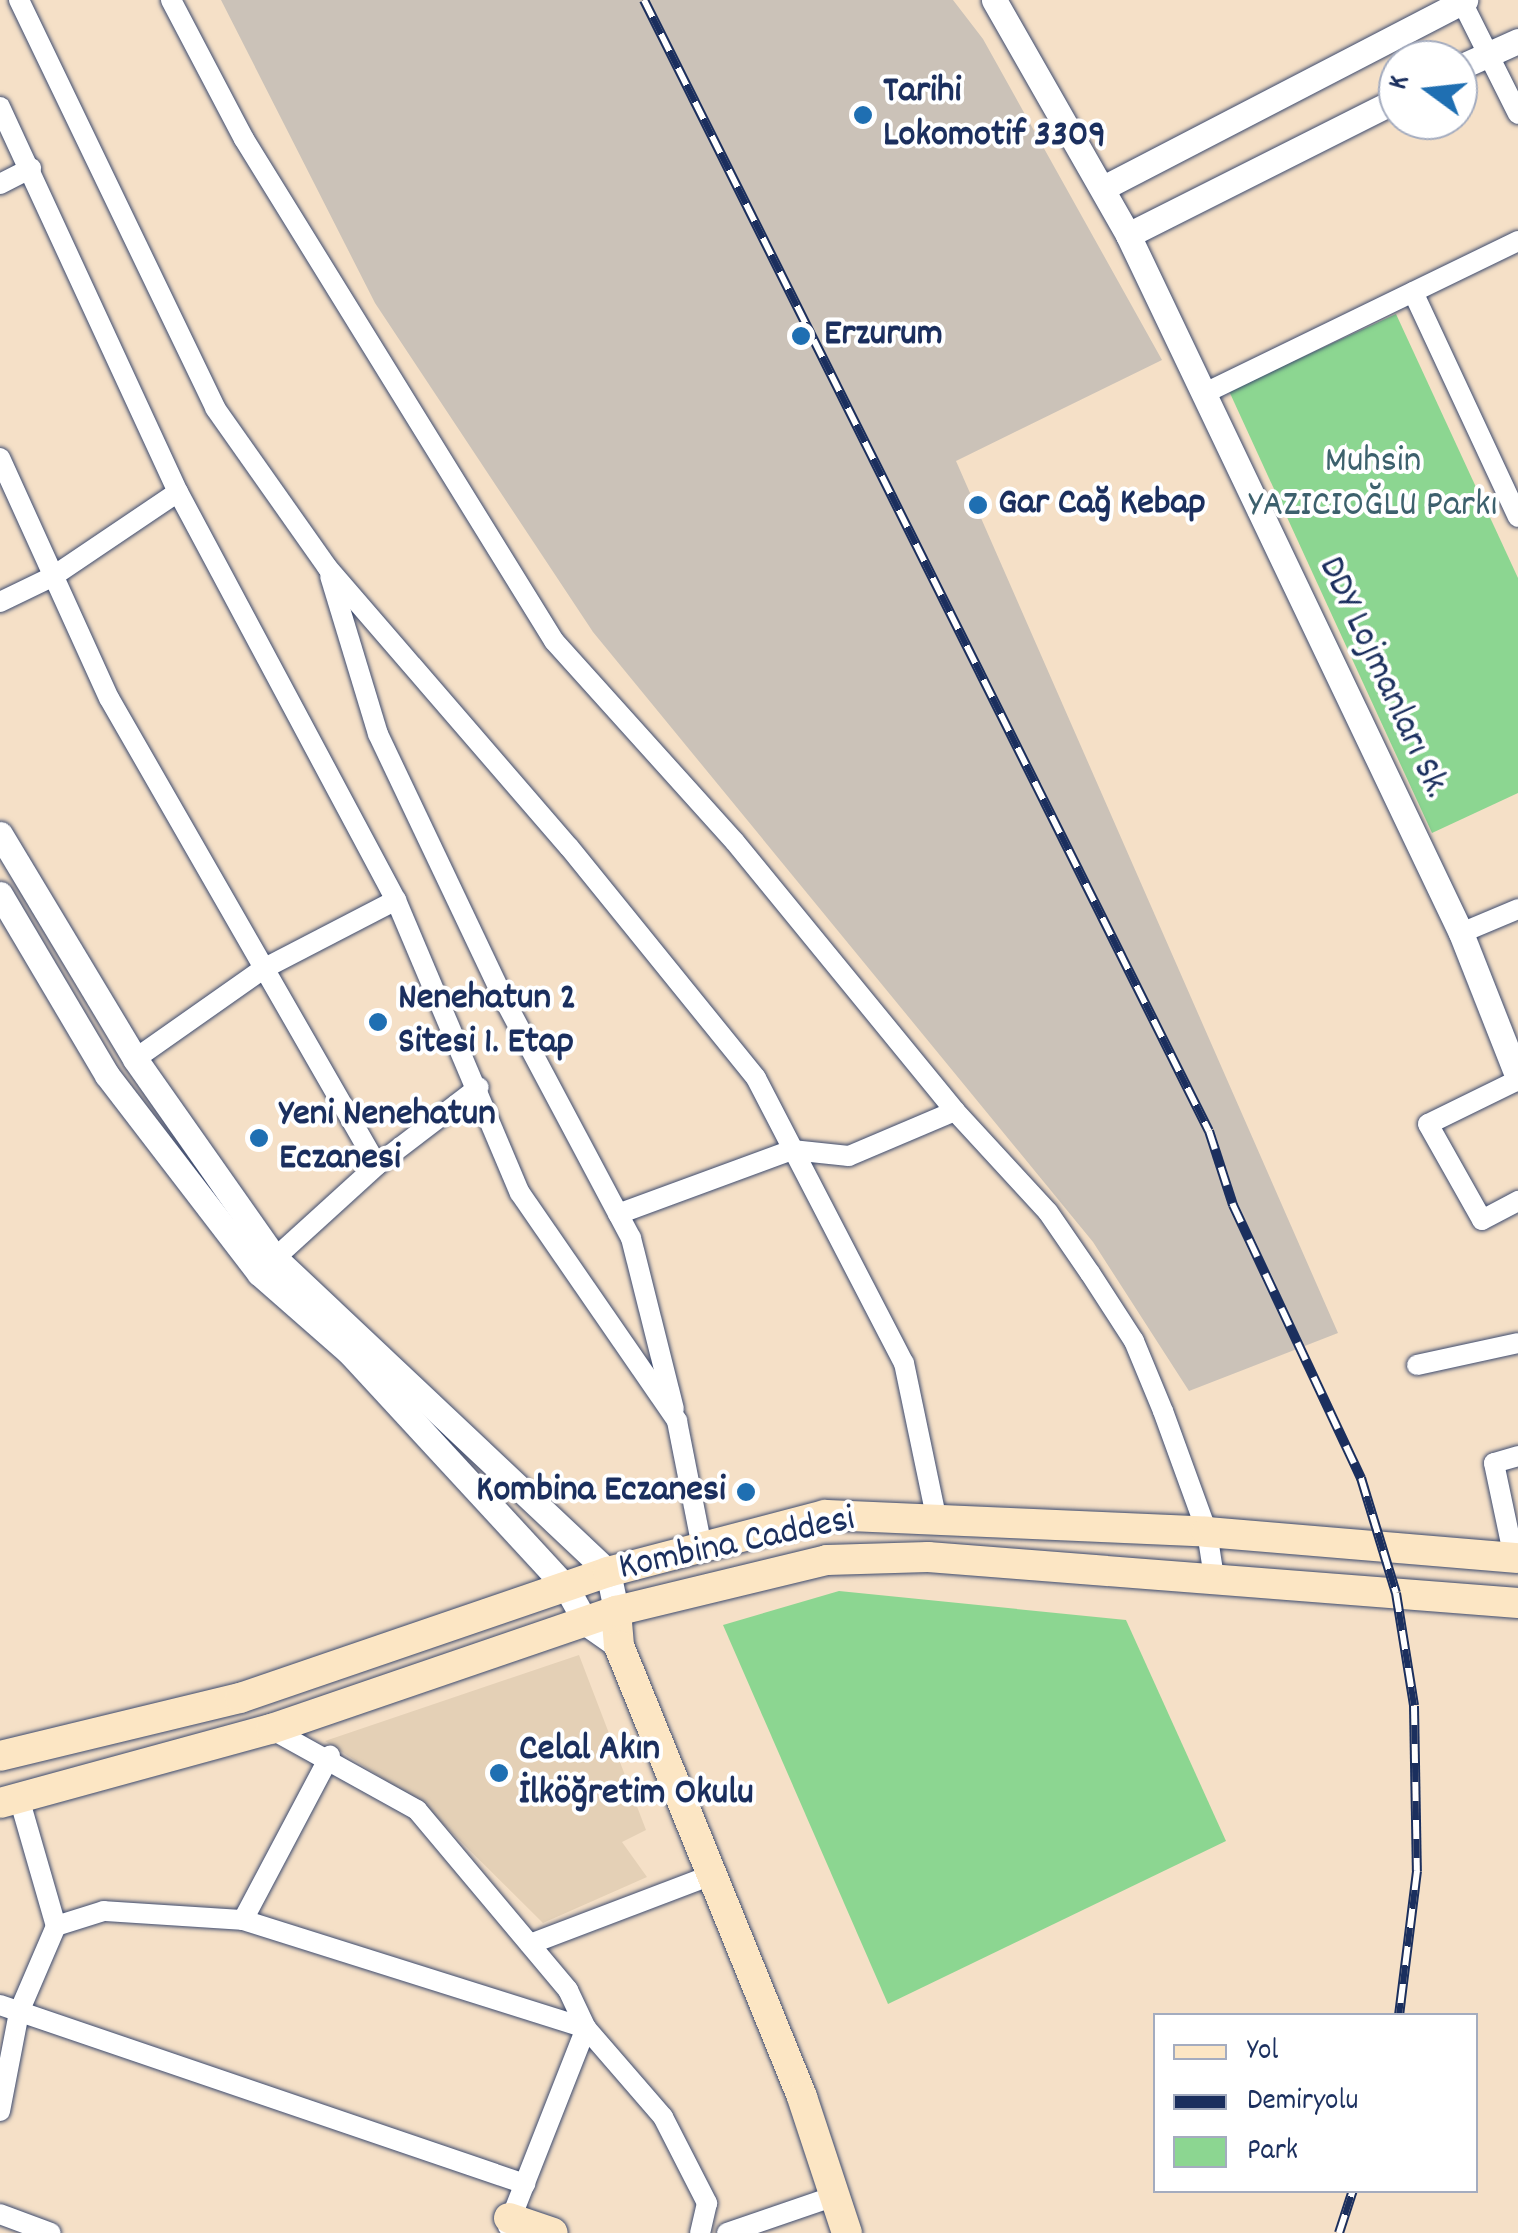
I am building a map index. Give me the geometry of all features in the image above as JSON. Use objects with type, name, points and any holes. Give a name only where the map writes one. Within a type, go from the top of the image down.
[{"type":"main road","name":"Kombina Caddesi","points":[[0,1756],[240,1698],[608,1572],[825,1515],[936,1516],[1207,1532],[1516,1558]]},
{"type":"main road","name":"Kombina Caddesi","points":[[10,1800],[271,1729],[616,1612],[826,1560],[882,1555],[1214,1577],[1518,1603]]},
{"type":"main road","points":[[616,1612],[618,1646],[802,2097],[847,2233]]},
{"type":"main road","points":[[508,2226],[553,2233]]},
{"type":"street","points":[[19,0],[215,408],[327,568],[569,847],[756,1078],[904,1363],[936,1516]]},
{"type":"street","points":[[172,0],[244,139],[554,641],[735,842],[955,1111],[1048,1212],[1134,1340],[1207,1532],[1214,1577]]},
{"type":"street","name":"DDY Lojmanları Sk.","points":[[994,0],[1103,188],[1205,393],[1462,933],[1518,1079]]},
{"type":"street","points":[[1103,188],[1464,1],[1518,114]]},
{"type":"street","points":[[1478,58],[1518,41]]},
{"type":"street","points":[[0,106],[178,492],[396,900],[520,1193],[677,1421]]},
{"type":"street","points":[[1128,235],[1378,108]]},
{"type":"street","points":[[0,184],[30,168]]},
{"type":"street","points":[[1205,393],[1518,241]]},
{"type":"street","points":[[1413,292],[1518,517]]},
{"type":"street","points":[[0,458],[110,698],[377,1165]]},
{"type":"street","points":[[0,602],[52,577],[178,492]]},
{"type":"street","points":[[327,568],[378,734],[506,1003],[631,1238],[677,1421],[702,1546]]},
{"type":"street","points":[[0,834],[135,1059],[267,1266],[608,1572],[616,1612]]},
{"type":"street","points":[[0,894],[106,1075],[267,1266],[566,1586],[586,1623],[618,1646]]},
{"type":"street","points":[[135,1059],[264,969],[396,900]]},
{"type":"street","points":[[1462,933],[1518,908]]},
{"type":"street","points":[[1518,1079],[1428,1124],[1482,1220],[1518,1201]]},
{"type":"street","points":[[267,1266],[377,1165],[478,1087]]},
{"type":"street","points":[[618,1214],[792,1150],[849,1156],[955,1111]]},
{"type":"street","points":[[1417,1365],[1518,1343]]},
{"type":"street","points":[[1516,1558],[1494,1463],[1518,1456]]},
{"type":"street","points":[[271,1729],[330,1756],[417,1810],[568,1990],[586,2028],[664,2117],[707,2203],[700,2233]]},
{"type":"street","points":[[242,1920],[330,1756]]},
{"type":"street","points":[[10,1800],[56,1926]]},
{"type":"street","points":[[530,1944],[709,1876]]},
{"type":"street","points":[[0,2111],[10,2009],[56,1926],[104,1911],[242,1920],[586,2028]]},
{"type":"street","points":[[10,2009],[525,2184]]},
{"type":"street","points":[[508,2226],[586,2028]]},
{"type":"street","points":[[727,2233],[834,2196]]},
{"type":"street","points":[[0,2214],[51,2233]]},
{"type":"shaded area","points":[[221,0],[953,0],[983,39],[1162,360],[956,461],[1338,1333],[1189,1391],[1093,1242],[593,632],[375,303]]},
{"type":"shaded area","name":"Celal Akın İlköğretim Okulu","points":[[579,1655],[646,1830],[622,1842],[647,1877],[543,1923],[424,1805],[325,1741]]},
{"type":"green space","name":"Muhsin YAZICIOĞLU Parkı","points":[[1396,314],[1518,578],[1518,793],[1432,833],[1229,391]]},
{"type":"green space","points":[[839,1591],[1126,1620],[1226,1841],[888,2004],[723,1625]]},
{"type":"railway","points":[[644,0],[1209,1131],[1233,1205],[1361,1478],[1396,1593],[1414,1706],[1417,1871],[1399,2013]]},
{"type":"railway","points":[[1339,2233],[1352,2193]]},
{"type":"place","name":"Tarihi Lokomotif 3309","points":[[863,115]]},
{"type":"place","name":"Erzurum","points":[[801,336]]},
{"type":"place","name":"Gar Cağ Kebap","points":[[978,505]]},
{"type":"place","name":"Nenehatun 2 Sitesi 1. Etap","points":[[378,1022]]},
{"type":"place","name":"Yeni Nenehatun Eczanesi","points":[[259,1138]]},
{"type":"place","name":"Kombina Eczanesi","points":[[746,1492]]},
{"type":"place","name":"Celal Akın İlköğretim Okulu","points":[[499,1773]]}]
